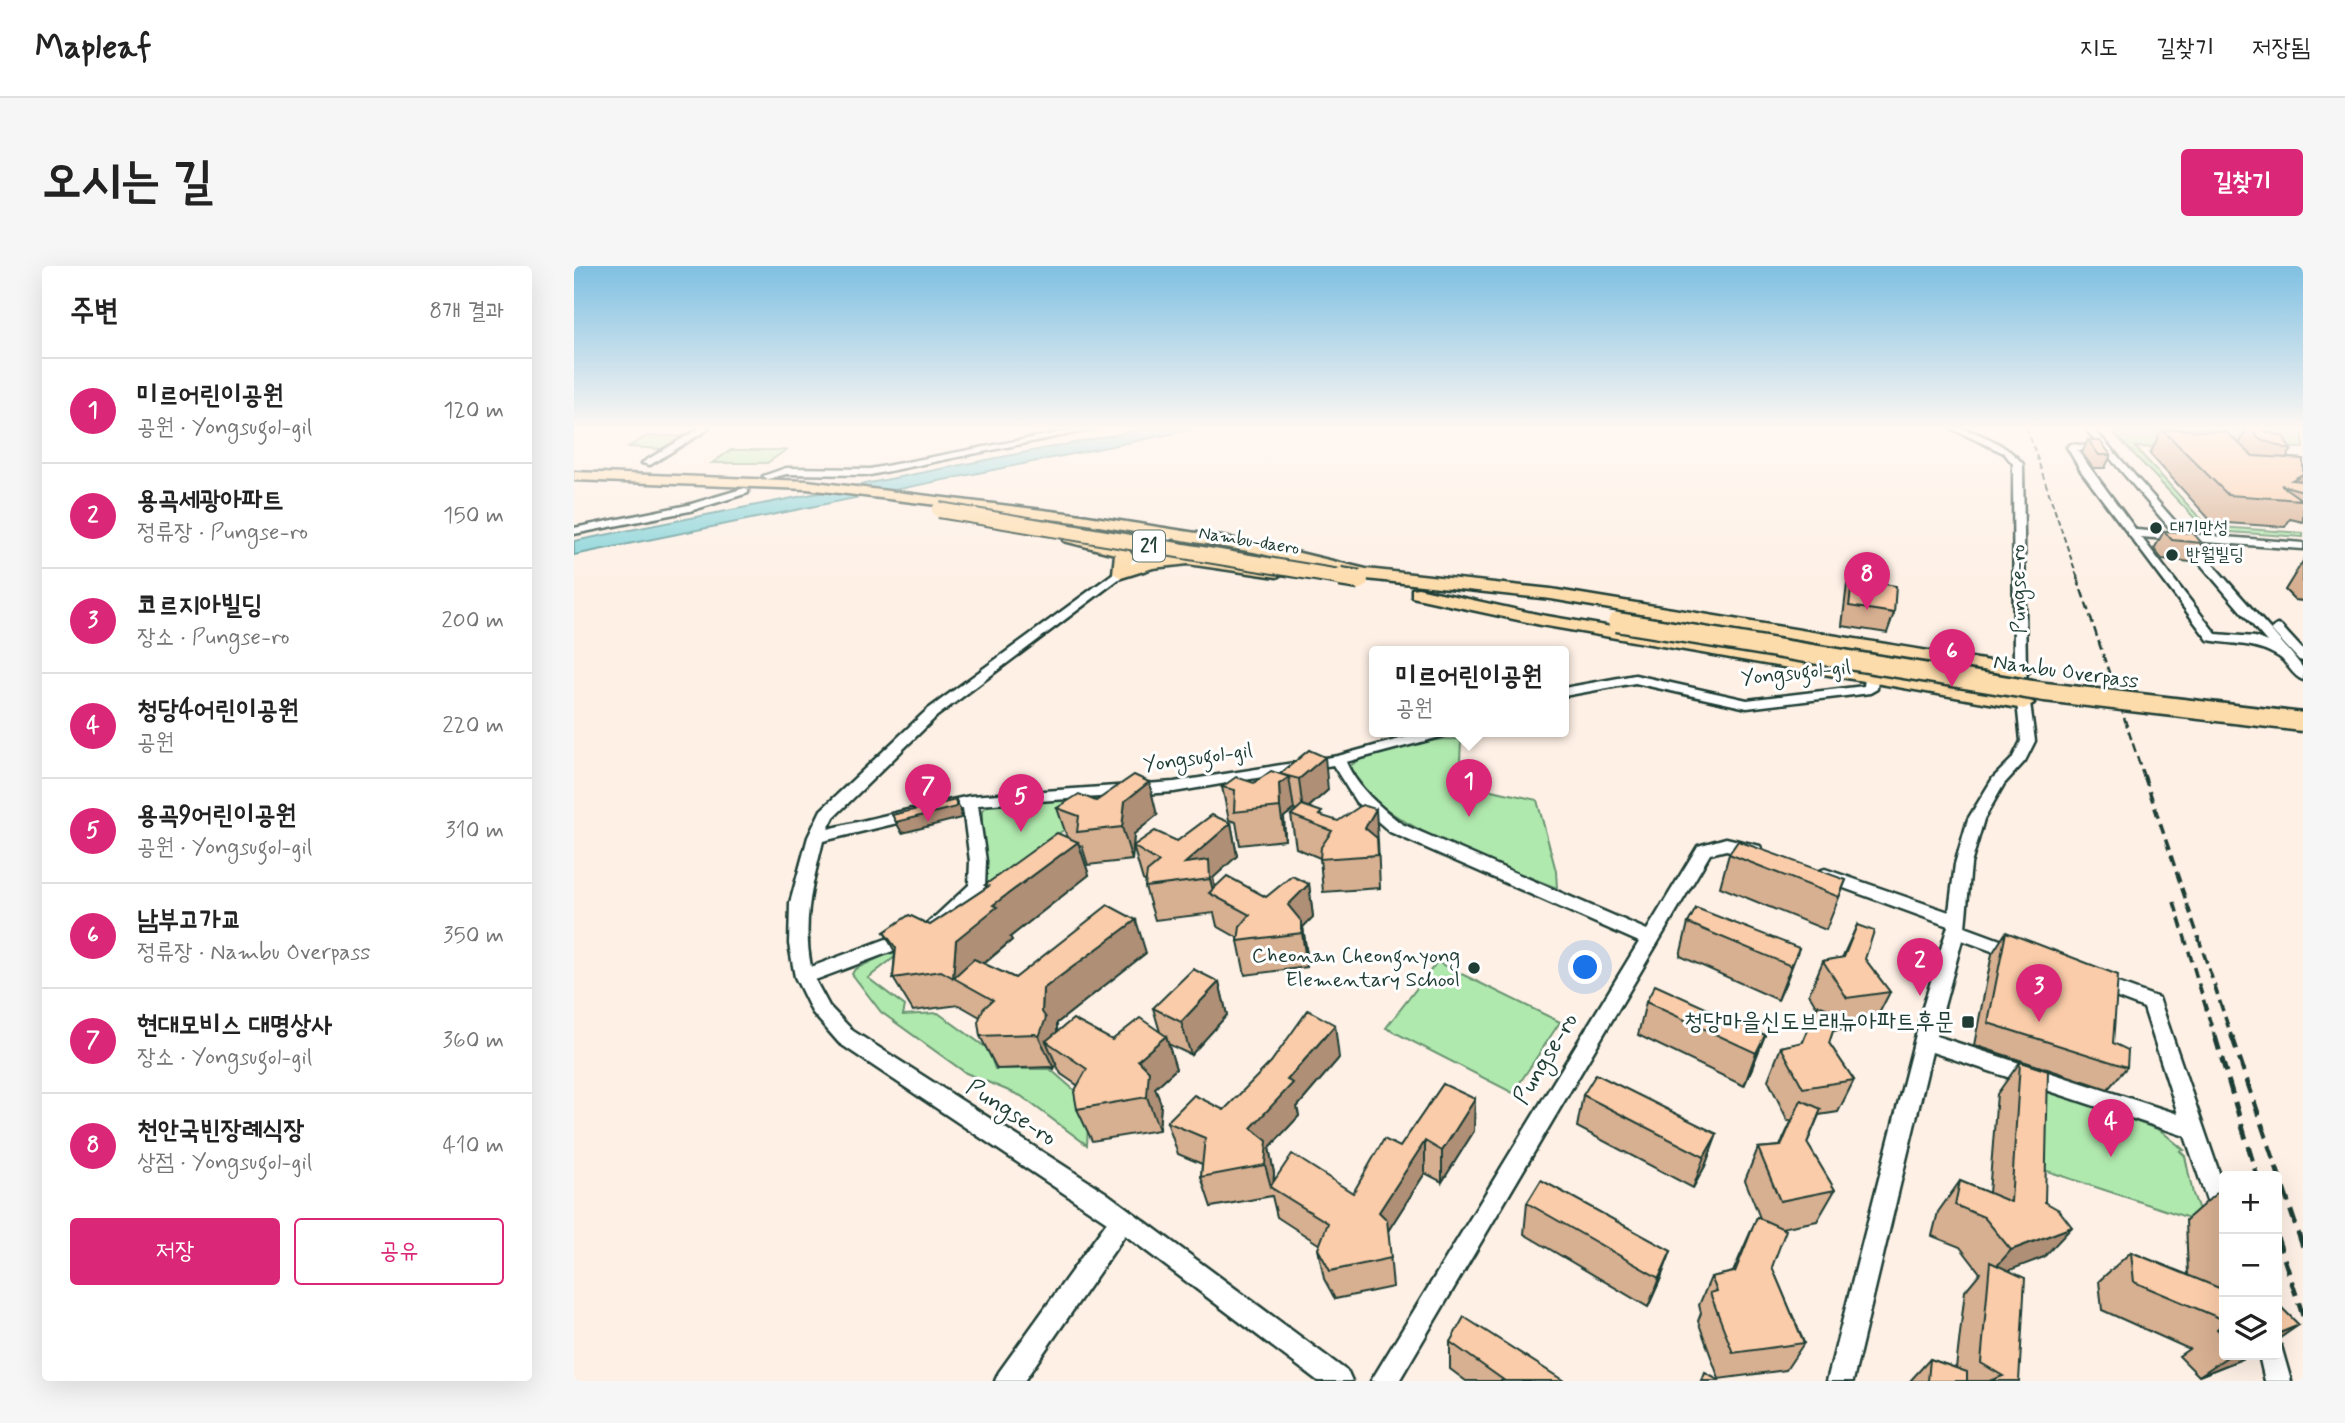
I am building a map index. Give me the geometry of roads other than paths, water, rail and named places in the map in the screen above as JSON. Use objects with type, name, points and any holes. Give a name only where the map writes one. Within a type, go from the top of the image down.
[{"type":"highway","name":"21","points":[[581,480],[686,496]]},
{"type":"highway","name":"Nambu-daero","points":[[614,480],[807,485],[907,498],[946,508]]},
{"type":"highway","name":"Nambu-daero","points":[[686,496],[707,488],[785,489],[946,508],[1618,619]]},
{"type":"highway","points":[[946,508],[1091,542],[1240,568],[1551,594],[2021,672]]},
{"type":"highway","points":[[946,508],[1076,519],[1254,547],[1363,577],[1541,620],[2024,703]]},
{"type":"highway","points":[[1091,542],[1121,551],[1125,556],[1121,573]]},
{"type":"highway","points":[[1121,573],[1151,563],[1188,559]]},
{"type":"highway","name":"Nambu Overpass","points":[[1618,619],[2031,683],[2127,696],[2303,712]]},
{"type":"highway","name":"Nambu Overpass","points":[[1618,619],[2044,693],[2132,705],[2303,722]]},
{"type":"street","name":"Pungse-ro","points":[[1840,1381],[1956,926],[1963,864],[1976,819],[1998,781],[2018,761],[2028,741],[2021,672],[2018,480]]},
{"type":"street","points":[[2092,480],[2212,637],[2255,641],[2287,656]]},
{"type":"street","points":[[2134,480],[2303,676]]},
{"type":"street","points":[[2146,480],[2303,657]]},
{"type":"street","points":[[574,531],[686,496]]},
{"type":"street","points":[[1121,573],[1175,533]]},
{"type":"street","points":[[2133,533],[2303,546]]},
{"type":"street","name":"Pungse-ro","points":[[1121,573],[932,713],[827,814],[816,837],[799,903],[798,944],[804,977],[822,1012],[846,1037],[1123,1219],[1339,1381]]},
{"type":"street","points":[[2255,641],[2267,634]]},
{"type":"street","name":"Yongsugol-gil","points":[[1569,691],[1635,679],[1747,704],[1870,689],[1875,648]]},
{"type":"street","name":"Yongsugol-gil","points":[[816,837],[970,801],[1174,787],[1338,760],[1424,737]]},
{"type":"street","points":[[1338,760],[1345,779],[1366,805],[1396,828],[1650,939]]},
{"type":"street","points":[[804,977],[931,930],[977,887],[978,861],[970,801]]},
{"type":"street","name":"Pungse-ro","points":[[1384,1381],[1703,850],[1726,844],[1767,854]]},
{"type":"street","points":[[1805,868],[2034,959]]},
{"type":"street","points":[[2073,974],[2152,1003],[2219,1204]]},
{"type":"street","points":[[1925,1041],[2193,1129]]},
{"type":"street","points":[[1008,1381],[1123,1219]]},
{"type":"street","points":[[2273,1360],[2278,1381]]},
{"type":"water","points":[[884,480],[944,480],[574,555],[574,541]]},
{"type":"railway","points":[[2045,480],[2078,579]]},
{"type":"railway","points":[[2077,577],[2144,777]]},
{"type":"railway","points":[[2144,775],[2232,1038]]},
{"type":"railway","points":[[2174,902],[2215,1038]]},
{"type":"railway","points":[[2215,1036],[2256,1171]]},
{"type":"railway","points":[[2232,1036],[2303,1247]]},
{"type":"railway","points":[[2282,1252],[2303,1316]]},
{"type":"place","name":"대기만성","points":[[2156,528]]},
{"type":"place","name":"반월빌딩","points":[[2172,555]]},
{"type":"place","name":"천안국빈장례식장","points":[[1867,610]]},
{"type":"place","name":"남부고가교","points":[[1952,687]]},
{"type":"place","name":"미르어린이공원","points":[[1469,817]]},
{"type":"place","name":"현대모비스 대명상사","points":[[928,822]]},
{"type":"place","name":"용곡9어린이공원","points":[[1021,832]]},
{"type":"place","name":"Cheonan Cheongnyong Elementary School","points":[[1474,968]]},
{"type":"place","name":"용곡세광아파트","points":[[1920,996]]},
{"type":"place","name":"청당마을신도브래뉴아파트후문","points":[[1968,1022]]},
{"type":"place","name":"코르지아빌딩","points":[[2039,1022]]},
{"type":"place","name":"청당4어린이공원","points":[[2111,1157]]}]
